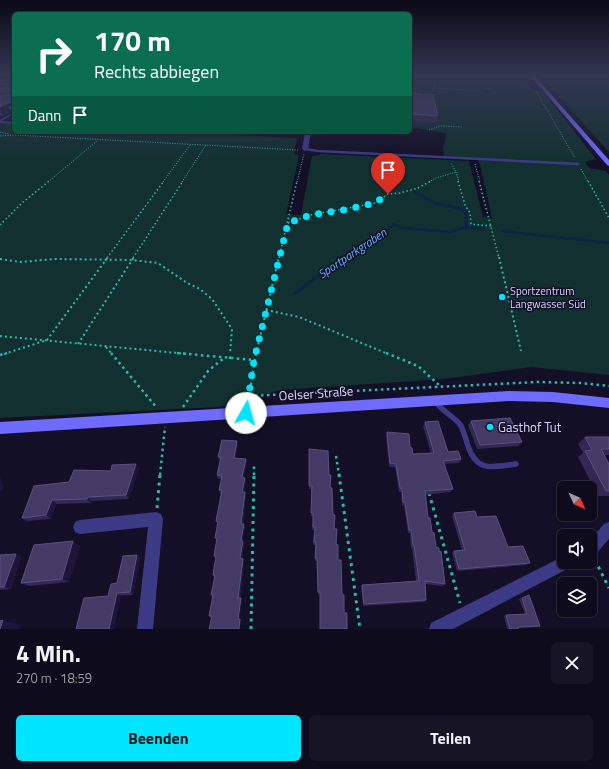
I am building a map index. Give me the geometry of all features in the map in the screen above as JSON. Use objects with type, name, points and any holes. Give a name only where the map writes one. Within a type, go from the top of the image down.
[{"type":"main road","points":[[556,103],[609,164]]},
{"type":"main road","name":"Oelser Straße","points":[[0,428],[529,395],[609,403]]},
{"type":"street","points":[[305,149],[308,134]]},
{"type":"street","points":[[80,527],[156,519],[145,629]]},
{"type":"street","points":[[597,542],[609,529]]},
{"type":"street","points":[[437,629],[557,567]]},
{"type":"lane","points":[[0,122],[12,114]]},
{"type":"lane","points":[[0,122],[12,123]]},
{"type":"lane","points":[[305,149],[318,151],[578,164]]},
{"type":"lane","points":[[435,400],[437,406],[460,425],[471,457],[476,463],[484,467],[516,464]]},
{"type":"path","points":[[429,130],[440,126],[463,127]]},
{"type":"path","points":[[0,132],[14,135]]},
{"type":"path","points":[[0,136],[14,135],[190,145],[296,150],[305,149]]},
{"type":"path","points":[[0,225],[22,204],[98,140]]},
{"type":"path","points":[[0,355],[47,340],[190,145]]},
{"type":"path","points":[[78,344],[206,145]]},
{"type":"path","points":[[246,413],[254,360],[304,158]]},
{"type":"path","points":[[449,158],[456,172],[465,205],[470,213],[471,224],[491,226]]},
{"type":"path","points":[[474,159],[496,240],[521,351]]},
{"type":"path","points":[[288,223],[311,215],[375,203],[388,194],[400,193],[418,188],[436,178],[456,172]]},
{"type":"path","points":[[0,259],[20,262],[54,260],[132,260],[158,263],[187,283],[200,289],[212,299],[232,328],[230,359]]},
{"type":"path","points":[[266,310],[299,316],[412,363],[418,366],[440,385]]},
{"type":"path","points":[[0,336],[230,359],[254,360]]},
{"type":"path","points":[[105,346],[166,418],[156,519]]},
{"type":"path","points":[[182,408],[208,371],[224,358]]},
{"type":"path","points":[[249,396],[440,385],[538,382],[580,383],[609,386]]},
{"type":"path","points":[[336,456],[360,629]]},
{"type":"path","points":[[251,629],[254,466]]},
{"type":"path","points":[[428,486],[464,615]]},
{"type":"path","points":[[597,564],[609,588]]},
{"type":"green space","points":[[412,103],[552,103],[596,159],[585,162],[589,168],[606,171],[609,175],[609,375],[531,367],[444,379],[281,390],[218,407],[0,418],[0,124],[12,124],[12,134],[214,134],[297,138],[294,154],[299,156],[286,214],[301,215],[312,156],[323,154],[469,161],[483,217],[492,218],[480,165],[477,158],[444,156],[443,148],[447,133],[412,127]]},
{"type":"green space","points":[[565,103],[609,103],[609,152]]},
{"type":"building","points":[[0,103],[7,103],[0,107]]},
{"type":"building","points":[[412,103],[435,103],[438,116],[412,114]]},
{"type":"building","points":[[510,418],[522,442],[480,445],[471,421]]},
{"type":"building","points":[[438,421],[448,452],[458,451],[461,459],[443,461],[453,489],[425,491],[428,518],[430,518],[436,547],[439,548],[439,552],[441,551],[445,584],[425,581],[426,600],[364,604],[362,585],[419,581],[414,545],[411,530],[409,530],[405,502],[403,502],[402,489],[400,488],[396,464],[390,463],[387,432],[409,434],[410,447],[412,448],[413,454],[434,453],[425,422]]},
{"type":"building","points":[[585,437],[609,437],[609,449],[601,449],[609,464],[609,491],[606,491],[585,451],[592,450]]},
{"type":"building","points":[[222,440],[237,441],[234,458],[246,459],[242,477],[245,478],[242,492],[245,492],[241,524],[244,524],[240,558],[243,559],[238,598],[241,598],[238,619],[240,619],[239,629],[209,629],[212,616],[209,616],[213,595],[211,595],[215,576],[213,575],[216,556],[214,556],[217,538],[215,538],[218,522],[216,521],[222,490],[219,490],[222,476],[217,475],[221,457],[218,457]]},
{"type":"building","points":[[309,449],[328,451],[329,475],[331,475],[330,487],[332,488],[333,514],[335,515],[334,529],[337,529],[336,544],[338,545],[338,560],[341,560],[342,594],[344,595],[344,613],[347,613],[347,629],[320,629],[320,592],[318,592],[317,558],[315,558],[315,527],[313,527],[313,513],[311,513],[312,486],[309,486]]},
{"type":"building","points":[[136,464],[126,495],[88,497],[87,499],[52,500],[46,515],[22,518],[34,486],[69,482],[74,470],[111,471],[112,465]]},
{"type":"building","points":[[475,511],[477,517],[496,516],[508,547],[523,546],[530,563],[459,569],[454,551],[465,550],[454,513]]},
{"type":"building","points":[[73,541],[62,579],[21,583],[34,545]]},
{"type":"building","points":[[16,554],[4,587],[0,587],[0,555]]},
{"type":"building","points":[[137,555],[130,592],[117,593],[109,629],[76,629],[84,598],[108,596],[111,584],[117,583],[123,556]]},
{"type":"building","points":[[529,595],[540,626],[510,629],[506,615],[527,614],[522,598]]},
{"type":"building","points":[[3,620],[0,629],[0,621]]},
{"type":"waterway","points":[[415,192],[434,203],[462,209],[466,213],[466,227]]},
{"type":"waterway","name":"Sportparkgraben","points":[[342,258],[358,246],[378,237],[394,224],[402,228],[451,232],[466,227]]},
{"type":"waterway","name":"Sportparkgraben","points":[[466,227],[484,229]]},
{"type":"waterway","name":"Sportparkgraben","points":[[502,231],[609,243]]},
{"type":"waterway","name":"Sportparkgraben","points":[[294,294],[344,257]]},
{"type":"place","name":"Sportzentrum Langwasser Süd","points":[[502,297]]},
{"type":"place","name":"Gasthof Tut","points":[[490,427]]},
{"type":"route","points":[[246,413],[254,360],[288,223],[311,215],[375,203],[388,194]]}]
